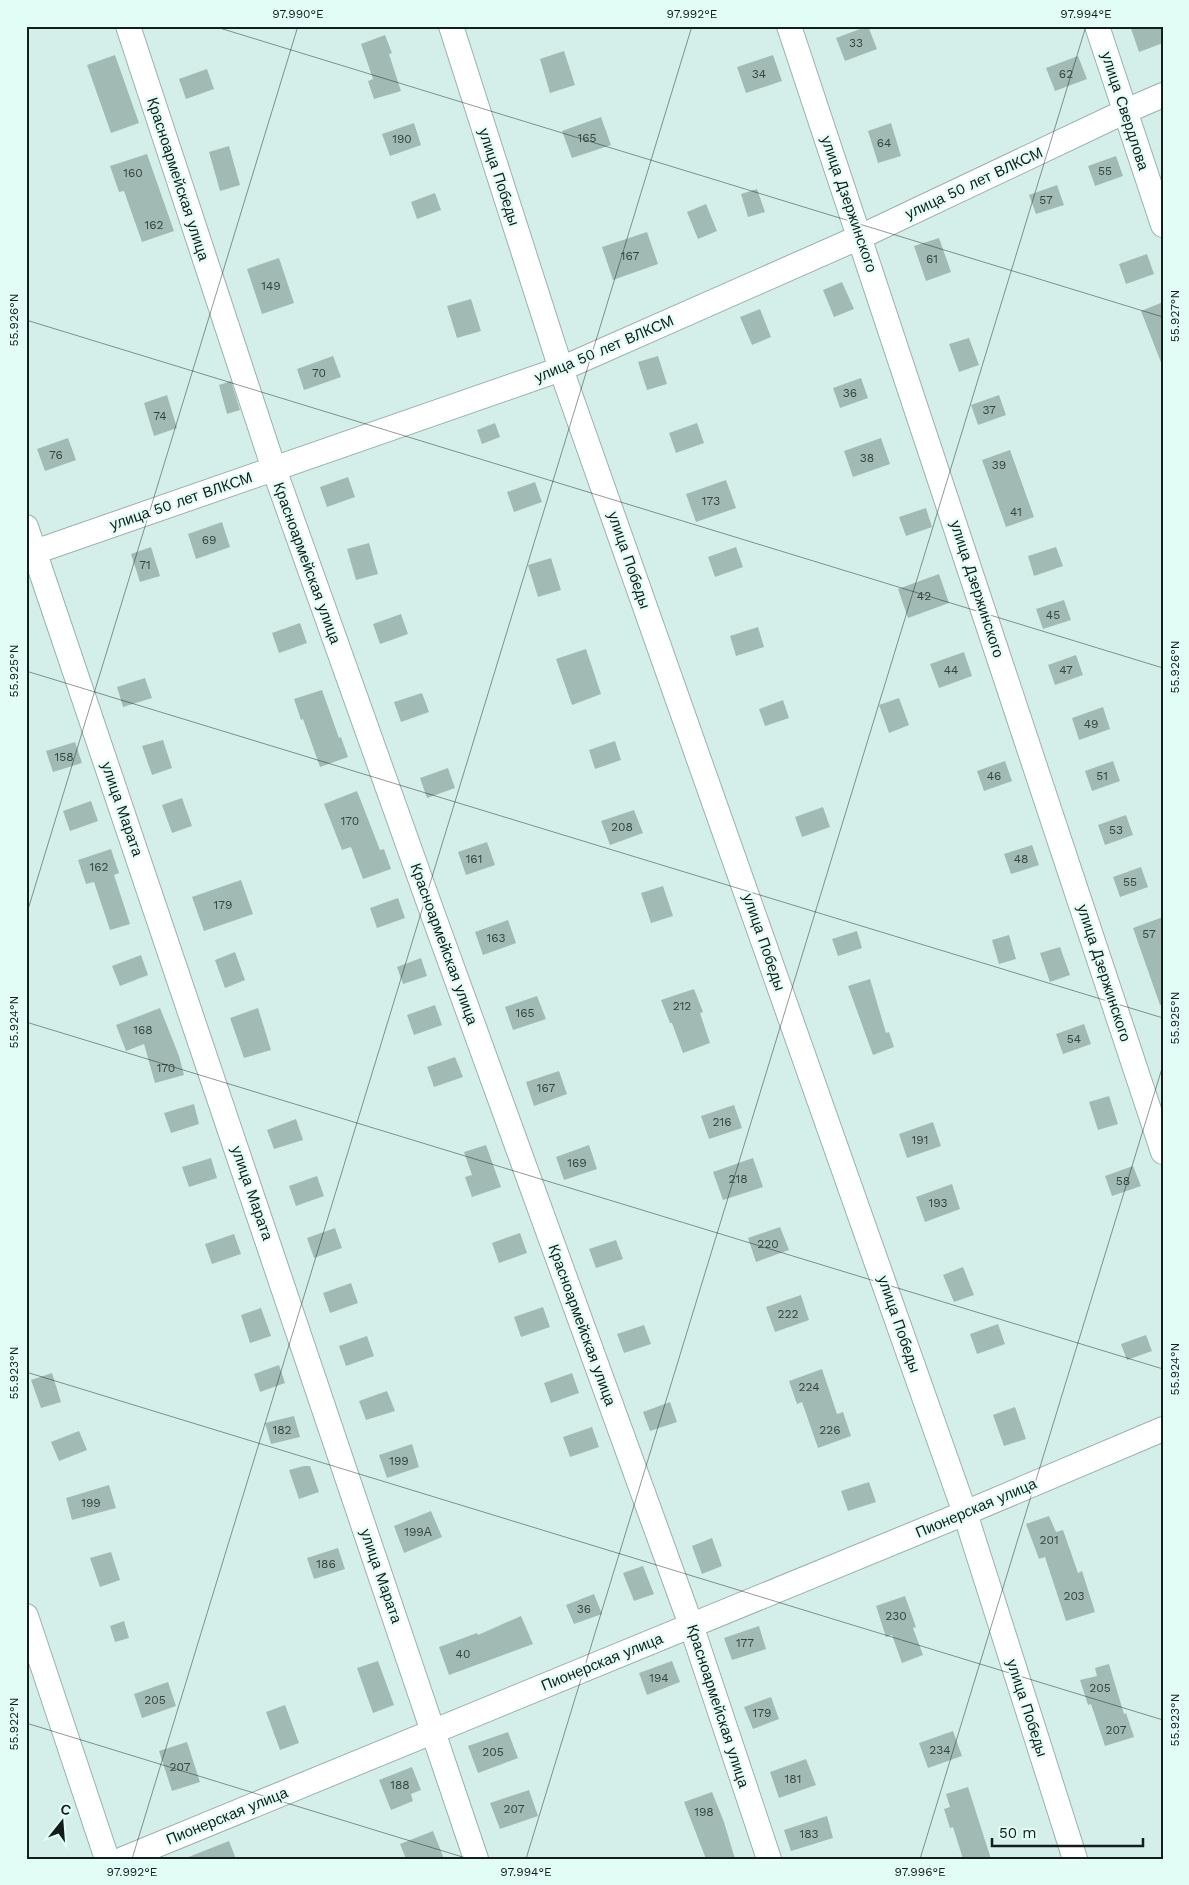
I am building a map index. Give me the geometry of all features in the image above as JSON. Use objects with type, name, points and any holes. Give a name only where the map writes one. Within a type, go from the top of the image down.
[{"type":"street","name":"Красноармейская улица","points":[[128,26],[274,469],[691,1625],[769,1859]]},
{"type":"street","name":"улица Победы","points":[[451,26],[562,369],[965,1512],[1075,1859]]},
{"type":"street","name":"улица Дзержинского","points":[[789,26],[1163,1152]]},
{"type":"street","name":"улица Свердлова","points":[[1097,26],[1163,225]]},
{"type":"street","name":"улица 50 лет ВЛКСМ","points":[[31,553],[562,369],[860,237],[1163,95]]},
{"type":"street","name":"улица Марата","points":[[26,527],[31,553],[476,1859]]},
{"type":"street","name":"Пионерская улица","points":[[123,1859],[1163,1429]]},
{"type":"street","points":[[26,1616],[107,1859]]},
{"type":"building","points":[[868,26],[877,49],[845,61],[836,38]]},
{"type":"building","points":[[1130,26],[1163,26],[1163,43],[1139,52]]},
{"type":"building","points":[[385,35],[392,53],[389,54],[401,91],[374,99],[368,81],[373,79],[361,44]]},
{"type":"building","points":[[564,51],[575,85],[550,93],[540,59]]},
{"type":"building","points":[[115,55],[139,123],[111,133],[87,65]]},
{"type":"building","points":[[773,55],[782,81],[746,93],[737,67]]},
{"type":"building","points":[[1078,56],[1087,79],[1055,91],[1046,68]]},
{"type":"building","points":[[207,69],[214,89],[186,99],[179,79]]},
{"type":"building","points":[[601,117],[611,145],[572,158],[562,131]]},
{"type":"building","points":[[414,123],[421,145],[390,156],[382,134]]},
{"type":"building","points":[[891,123],[901,156],[878,163],[868,131]]},
{"type":"building","points":[[229,146],[240,185],[220,191],[209,152]]},
{"type":"building","points":[[147,154],[174,231],[142,242],[124,191],[119,192],[110,166]]},
{"type":"building","points":[[1116,156],[1123,176],[1095,186],[1088,166]]},
{"type":"building","points":[[1057,185],[1064,205],[1036,214],[1029,195]]},
{"type":"building","points":[[757,189],[765,212],[748,217],[741,194]]},
{"type":"building","points":[[435,193],[441,210],[417,219],[411,202]]},
{"type":"building","points":[[706,204],[717,231],[698,239],[687,212]]},
{"type":"building","points":[[647,232],[658,264],[613,280],[602,247]]},
{"type":"building","points":[[939,238],[951,272],[926,281],[914,246]]},
{"type":"building","points":[[1147,254],[1154,274],[1126,284],[1119,264]]},
{"type":"building","points":[[279,258],[294,303],[262,314],[247,269]]},
{"type":"building","points":[[842,282],[854,309],[834,317],[823,290]]},
{"type":"building","points":[[471,299],[481,331],[457,338],[447,306]]},
{"type":"building","points":[[1163,302],[1163,364],[1162,365],[1141,311]]},
{"type":"building","points":[[760,309],[771,337],[752,345],[740,317]]},
{"type":"building","points":[[969,338],[979,365],[959,372],[949,344]]},
{"type":"building","points":[[333,356],[341,377],[304,390],[297,369]]},
{"type":"building","points":[[658,356],[667,384],[647,390],[638,362]]},
{"type":"building","points":[[861,378],[868,398],[840,408],[833,388]]},
{"type":"building","points":[[231,381],[240,410],[227,414],[219,385]]},
{"type":"building","points":[[167,395],[177,428],[154,436],[144,403]]},
{"type":"building","points":[[999,395],[1006,415],[978,425],[971,405]]},
{"type":"building","points":[[495,423],[500,437],[482,444],[477,430]]},
{"type":"building","points":[[697,423],[704,443],[676,453],[669,433]]},
{"type":"building","points":[[68,438],[76,460],[45,471],[37,449]]},
{"type":"building","points":[[881,438],[890,464],[853,477],[844,451]]},
{"type":"building","points":[[1010,450],[1034,517],[1006,527],[982,460]]},
{"type":"building","points":[[348,477],[355,497],[327,507],[320,487]]},
{"type":"building","points":[[726,480],[736,508],[696,522],[686,494]]},
{"type":"building","points":[[535,482],[542,502],[514,512],[507,492]]},
{"type":"building","points":[[926,508],[932,527],[906,536],[899,517]]},
{"type":"building","points":[[222,522],[230,547],[196,559],[188,534]]},
{"type":"building","points":[[369,543],[378,574],[356,580],[347,549]]},
{"type":"building","points":[[151,547],[160,576],[140,582],[131,554]]},
{"type":"building","points":[[736,547],[743,567],[715,577],[708,557]]},
{"type":"building","points":[[1056,547],[1063,566],[1034,576],[1028,556]]},
{"type":"building","points":[[551,558],[561,590],[538,597],[528,565]]},
{"type":"building","points":[[939,574],[949,603],[908,618],[898,589]]},
{"type":"building","points":[[1064,600],[1071,620],[1043,629],[1036,609]]},
{"type":"building","points":[[401,614],[408,634],[380,644],[373,624]]},
{"type":"building","points":[[300,623],[307,643],[279,653],[272,633]]},
{"type":"building","points":[[758,627],[764,647],[736,656],[730,636]]},
{"type":"building","points":[[586,649],[601,694],[572,705],[556,659]]},
{"type":"building","points":[[964,652],[972,676],[939,688],[930,664]]},
{"type":"building","points":[[1076,655],[1083,675],[1055,685],[1048,665]]},
{"type":"building","points":[[145,678],[152,698],[123,707],[117,687]]},
{"type":"building","points":[[322,690],[339,738],[341,737],[348,757],[320,767],[294,699]]},
{"type":"building","points":[[422,693],[429,712],[401,722],[394,702]]},
{"type":"building","points":[[899,698],[909,725],[889,733],[879,705]]},
{"type":"building","points":[[783,700],[789,718],[765,726],[759,709]]},
{"type":"building","points":[[1103,707],[1110,729],[1079,740],[1072,718]]},
{"type":"building","points":[[163,740],[172,768],[152,775],[142,746]]},
{"type":"building","points":[[615,741],[621,760],[595,769],[589,750]]},
{"type":"building","points":[[75,742],[82,763],[53,772],[46,751]]},
{"type":"building","points":[[1005,761],[1012,781],[984,791],[977,771]]},
{"type":"building","points":[[1113,761],[1120,781],[1092,791],[1085,771]]},
{"type":"building","points":[[448,768],[455,788],[427,798],[420,778]]},
{"type":"building","points":[[357,791],[380,850],[384,849],[391,869],[363,879],[351,847],[342,850],[324,804]]},
{"type":"building","points":[[182,798],[192,826],[172,833],[162,805]]},
{"type":"building","points":[[91,801],[98,821],[70,831],[63,811]]},
{"type":"building","points":[[823,807],[830,827],[802,837],[795,817]]},
{"type":"building","points":[[634,810],[643,833],[610,845],[601,821]]},
{"type":"building","points":[[1126,815],[1133,835],[1105,845],[1098,825]]},
{"type":"building","points":[[487,842],[495,865],[466,875],[458,852]]},
{"type":"building","points":[[1032,845],[1039,865],[1011,874],[1004,854]]},
{"type":"building","points":[[111,849],[119,873],[114,875],[130,924],[110,930],[94,882],[86,884],[78,860]]},
{"type":"building","points":[[1141,867],[1148,887],[1120,897],[1113,877]]},
{"type":"building","points":[[241,880],[253,914],[204,931],[192,897]]},
{"type":"building","points":[[663,886],[673,916],[651,923],[641,893]]},
{"type":"building","points":[[398,898],[405,918],[377,928],[370,908]]},
{"type":"building","points":[[1163,917],[1163,1005],[1160,1005],[1133,928]]},
{"type":"building","points":[[508,920],[516,943],[483,955],[475,932]]},
{"type":"building","points":[[857,931],[862,948],[838,956],[832,939]]},
{"type":"building","points":[[1009,935],[1016,959],[999,964],[992,940]]},
{"type":"building","points":[[1060,947],[1070,975],[1050,982],[1040,953]]},
{"type":"building","points":[[235,952],[245,980],[225,988],[215,960]]},
{"type":"building","points":[[141,955],[148,975],[120,986],[112,966]]},
{"type":"building","points":[[421,958],[427,976],[403,984],[397,967]]},
{"type":"building","points":[[870,979],[886,1033],[889,1032],[894,1047],[873,1055],[848,986]]},
{"type":"building","points":[[694,989],[703,1012],[700,1013],[710,1043],[683,1053],[661,1000]]},
{"type":"building","points":[[537,996],[546,1019],[513,1030],[505,1007]]},
{"type":"building","points":[[435,1005],[442,1025],[414,1035],[407,1015]]},
{"type":"building","points":[[160,1008],[179,1056],[184,1075],[155,1083],[144,1044],[126,1051],[116,1025]]},
{"type":"building","points":[[258,1008],[271,1050],[244,1058],[230,1018]]},
{"type":"building","points":[[1084,1024],[1091,1044],[1063,1054],[1056,1034]]},
{"type":"building","points":[[455,1057],[463,1077],[434,1087],[427,1067]]},
{"type":"building","points":[[559,1071],[567,1094],[534,1106],[526,1082]]},
{"type":"building","points":[[1109,1096],[1118,1124],[1098,1130],[1089,1102]]},
{"type":"building","points":[[194,1104],[199,1124],[171,1133],[164,1113]]},
{"type":"building","points":[[734,1105],[742,1128],[709,1139],[701,1116]]},
{"type":"building","points":[[296,1119],[303,1140],[274,1149],[267,1130]]},
{"type":"building","points":[[933,1122],[941,1146],[907,1158],[899,1134]]},
{"type":"building","points":[[486,1145],[501,1187],[472,1197],[465,1177],[472,1175],[464,1152]]},
{"type":"building","points":[[589,1145],[597,1169],[564,1180],[556,1157]]},
{"type":"building","points":[[211,1158],[217,1178],[189,1187],[182,1167]]},
{"type":"building","points":[[753,1158],[763,1187],[723,1200],[713,1172]]},
{"type":"building","points":[[1133,1166],[1141,1186],[1112,1196],[1105,1176]]},
{"type":"building","points":[[317,1176],[324,1196],[296,1206],[289,1186]]},
{"type":"building","points":[[952,1184],[960,1209],[925,1222],[916,1197]]},
{"type":"building","points":[[780,1227],[789,1250],[756,1262],[748,1238]]},
{"type":"building","points":[[335,1228],[342,1248],[314,1258],[307,1238]]},
{"type":"building","points":[[520,1233],[527,1253],[499,1263],[492,1243]]},
{"type":"building","points":[[234,1234],[241,1254],[212,1264],[205,1244]]},
{"type":"building","points":[[616,1240],[623,1259],[596,1268],[589,1249]]},
{"type":"building","points":[[963,1267],[974,1295],[954,1302],[943,1275]]},
{"type":"building","points":[[351,1283],[358,1303],[330,1313],[323,1293]]},
{"type":"building","points":[[801,1295],[809,1320],[775,1332],[766,1307]]},
{"type":"building","points":[[543,1307],[550,1327],[521,1337],[514,1317]]},
{"type":"building","points":[[261,1308],[271,1336],[250,1343],[241,1315]]},
{"type":"building","points":[[998,1324],[1005,1344],[977,1354],[970,1334]]},
{"type":"building","points":[[644,1325],[651,1344],[624,1353],[617,1334]]},
{"type":"building","points":[[1146,1335],[1152,1351],[1127,1360],[1121,1344]]},
{"type":"building","points":[[367,1336],[374,1356],[346,1366],[339,1346]]},
{"type":"building","points":[[279,1365],[285,1383],[260,1392],[254,1374]]},
{"type":"building","points":[[822,1369],[837,1414],[843,1412],[851,1436],[818,1448],[802,1402],[797,1404],[789,1381]]},
{"type":"building","points":[[52,1373],[61,1402],[41,1408],[31,1380]]},
{"type":"building","points":[[572,1373],[579,1393],[551,1403],[544,1383]]},
{"type":"building","points":[[387,1391],[395,1411],[366,1420],[359,1401]]},
{"type":"building","points":[[670,1402],[677,1422],[650,1431],[643,1412]]},
{"type":"building","points":[[1015,1407],[1026,1439],[1004,1446],[993,1415]]},
{"type":"building","points":[[294,1416],[300,1437],[271,1444],[265,1423]]},
{"type":"building","points":[[592,1427],[599,1447],[570,1457],[563,1437]]},
{"type":"building","points":[[79,1431],[87,1450],[59,1461],[51,1442]]},
{"type":"building","points":[[412,1444],[419,1467],[387,1478],[379,1455]]},
{"type":"building","points":[[310,1466],[319,1492],[299,1499],[289,1470]]},
{"type":"building","points":[[869,1482],[876,1502],[848,1511],[841,1491]]},
{"type":"building","points":[[109,1485],[116,1508],[72,1520],[66,1498]]},
{"type":"building","points":[[431,1511],[442,1537],[404,1553],[394,1526]]},
{"type":"building","points":[[1049,1516],[1056,1532],[1063,1530],[1078,1573],[1082,1571],[1095,1612],[1066,1621],[1045,1557],[1039,1559],[1026,1524]]},
{"type":"building","points":[[712,1538],[722,1566],[702,1574],[692,1546]]},
{"type":"building","points":[[338,1548],[345,1569],[314,1579],[307,1558]]},
{"type":"building","points":[[111,1552],[120,1580],[100,1587],[90,1558]]},
{"type":"building","points":[[643,1566],[654,1594],[634,1601],[623,1573]]},
{"type":"building","points":[[594,1594],[602,1614],[574,1624],[566,1605]]},
{"type":"building","points":[[905,1596],[916,1627],[913,1628],[923,1655],[902,1663],[892,1635],[886,1637],[876,1606]]},
{"type":"building","points":[[521,1616],[533,1644],[449,1675],[439,1647],[477,1633],[478,1635]]},
{"type":"building","points":[[124,1621],[129,1638],[115,1642],[110,1626]]},
{"type":"building","points":[[759,1626],[766,1649],[732,1660],[724,1638]]},
{"type":"building","points":[[378,1661],[394,1705],[373,1713],[357,1668]]},
{"type":"building","points":[[672,1661],[680,1682],[647,1695],[639,1673]]},
{"type":"building","points":[[1109,1664],[1124,1714],[1126,1713],[1134,1737],[1105,1746],[1091,1704],[1088,1705],[1080,1680],[1097,1676],[1095,1668]]},
{"type":"building","points":[[168,1682],[176,1706],[142,1718],[134,1694]]},
{"type":"building","points":[[771,1697],[779,1719],[753,1729],[744,1707]]},
{"type":"building","points":[[285,1705],[299,1743],[280,1750],[266,1712]]},
{"type":"building","points":[[953,1731],[962,1756],[928,1768],[919,1743]]},
{"type":"building","points":[[508,1732],[518,1758],[478,1773],[468,1746]]},
{"type":"building","points":[[187,1742],[200,1782],[172,1791],[159,1751]]},
{"type":"building","points":[[806,1759],[816,1785],[779,1798],[770,1772]]},
{"type":"building","points":[[412,1767],[421,1790],[411,1794],[413,1801],[391,1810],[379,1780]]},
{"type":"building","points":[[968,1787],[991,1859],[963,1859],[953,1827],[950,1828],[944,1809],[950,1807],[946,1794]]},
{"type":"building","points":[[529,1790],[538,1816],[500,1829],[490,1803]]},
{"type":"building","points":[[712,1792],[724,1822],[735,1859],[706,1859],[684,1802]]},
{"type":"building","points":[[827,1816],[833,1838],[791,1851],[784,1830]]},
{"type":"building","points":[[433,1831],[444,1859],[406,1859],[400,1844]]},
{"type":"building","points":[[229,1841],[236,1859],[186,1859],[186,1858]]}]
